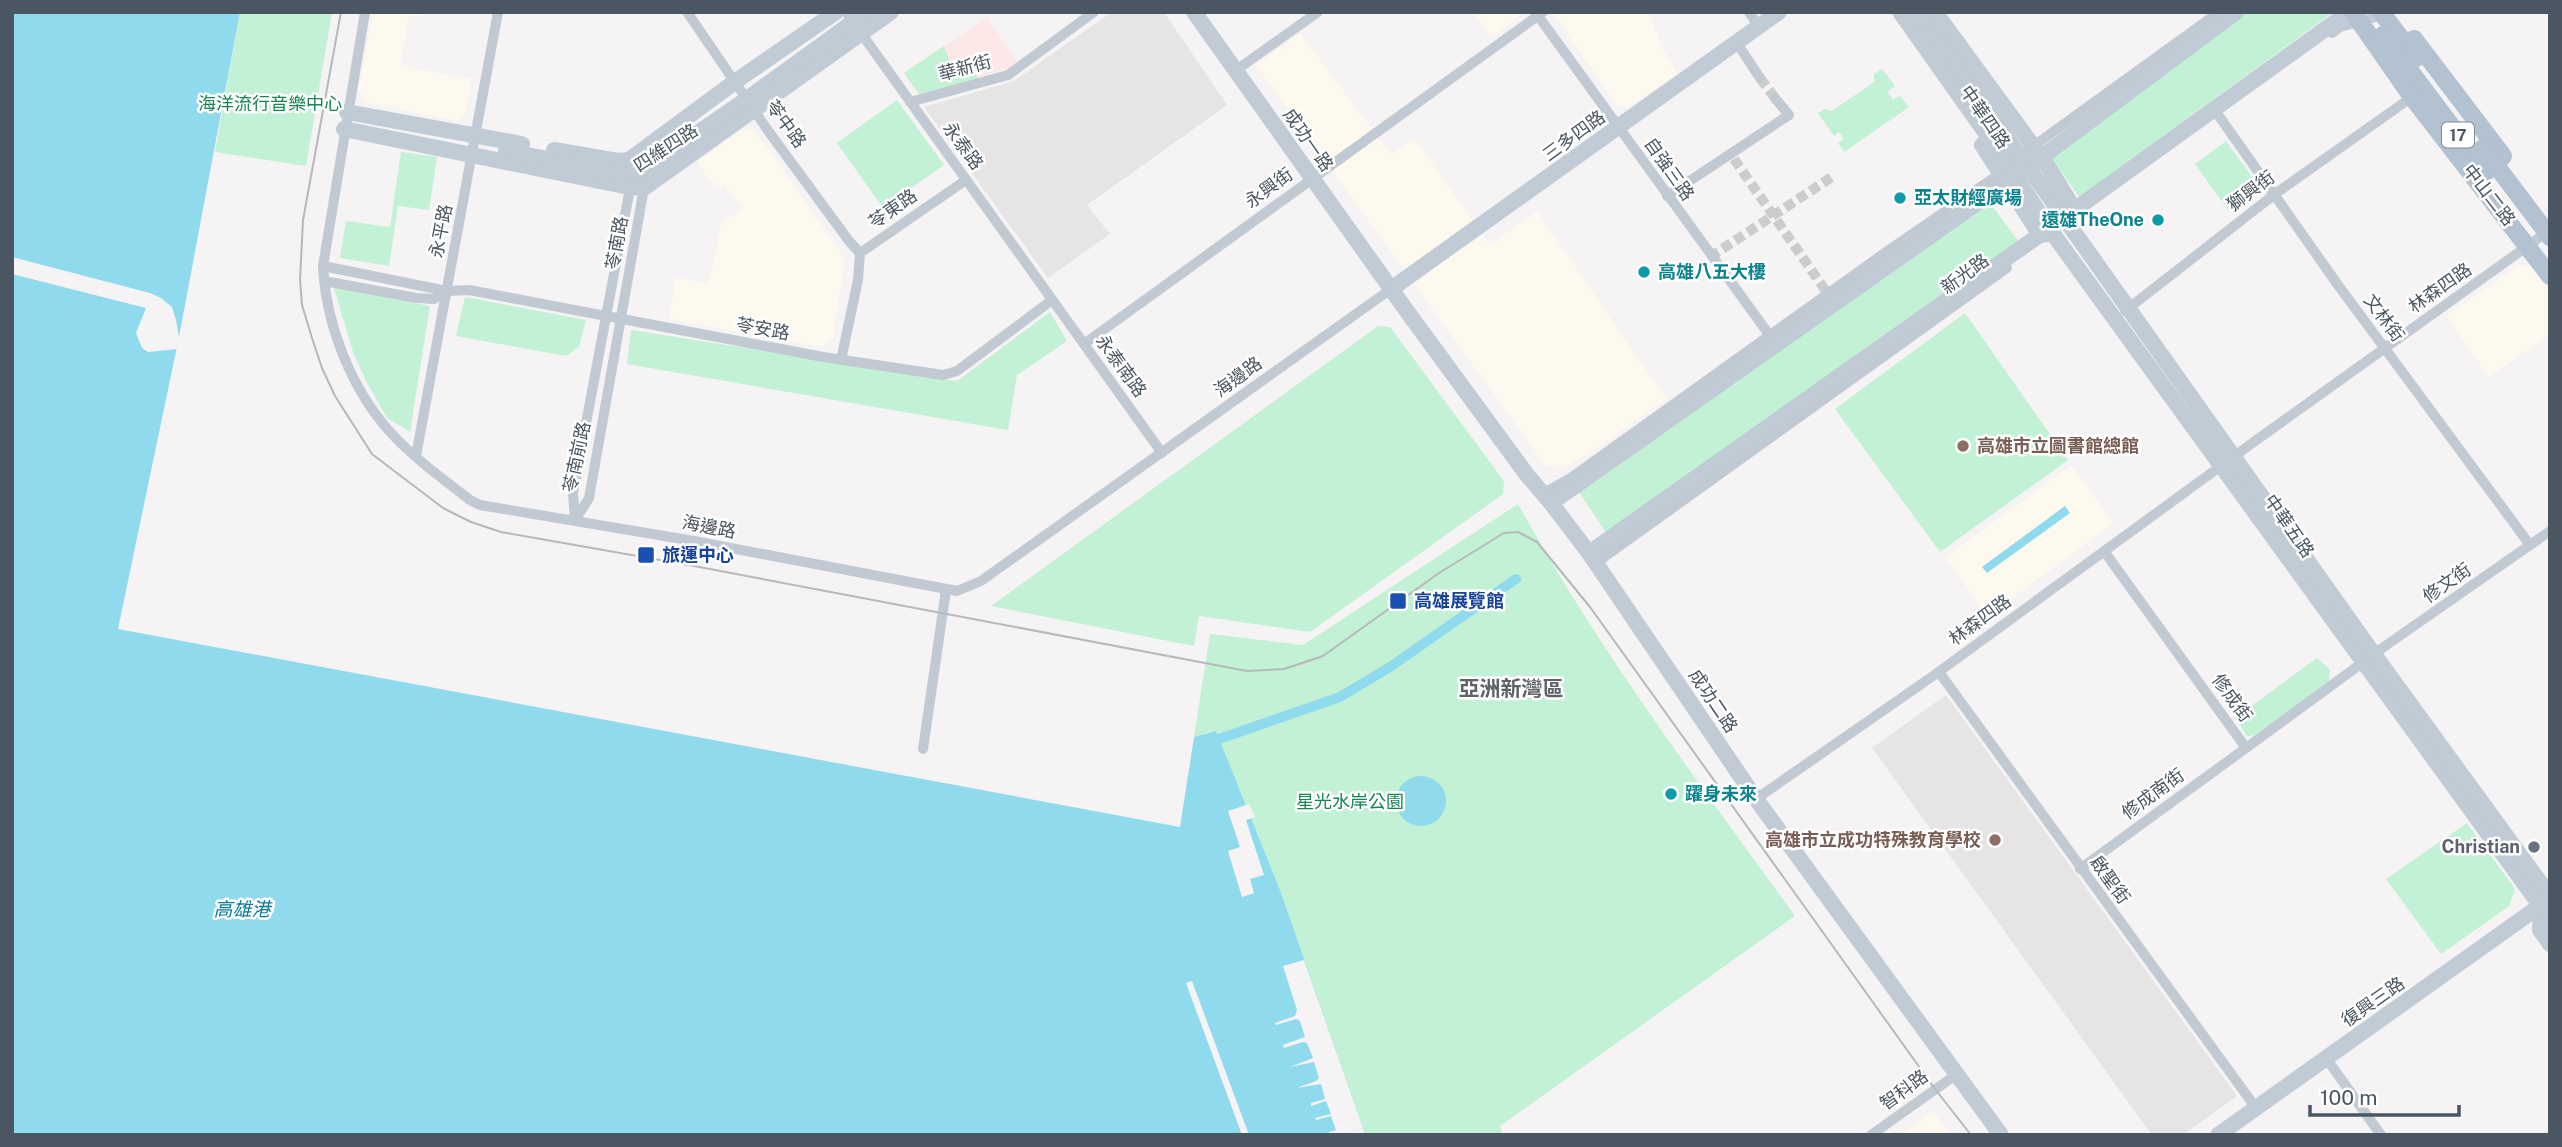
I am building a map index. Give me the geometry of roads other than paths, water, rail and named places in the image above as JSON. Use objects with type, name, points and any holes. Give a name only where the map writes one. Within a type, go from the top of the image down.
[{"type":"main road","name":"中山二路","points":[[2372,14],[2413,97],[2544,234]]},
{"type":"main road","name":"中山二路","points":[[2372,14],[2544,234],[2550,258]]},
{"type":"main road","name":"中山二路","points":[[2372,14],[2544,234],[2550,276]]},
{"type":"street","name":"海邊路","points":[[365,12],[323,266],[324,281],[339,342],[355,382],[391,433],[470,500],[480,505],[957,591],[981,581],[1391,289]]},
{"type":"street","name":"永平路","points":[[416,456],[498,12]]},
{"type":"street","name":"苓中路","points":[[687,12],[849,242],[860,253]]},
{"type":"street","name":"四維四路","points":[[473,145],[629,160],[836,12]]},
{"type":"street","name":"四維四路","points":[[346,121],[473,145],[636,184],[751,105],[867,12]]},
{"type":"street","name":"四維四路","points":[[853,23],[891,12]]},
{"type":"street","name":"華新街","points":[[910,102],[1008,75],[1094,12]]},
{"type":"street","name":"成功一路","points":[[1194,12],[1391,289]]},
{"type":"street","points":[[1235,71],[1318,12]]},
{"type":"street","points":[[1749,12],[1759,27]]},
{"type":"street","name":"三多四路","points":[[1391,289],[1779,12]]},
{"type":"street","name":"中華四路","points":[[1887,12],[2013,171]]},
{"type":"street","name":"中華四路","points":[[1900,12],[2013,171]]},
{"type":"street","name":"中華四路","points":[[1918,12],[2047,232]]},
{"type":"street","name":"中華四路","points":[[1935,12],[2038,152],[2068,216]]},
{"type":"street","points":[[1548,498],[2013,171],[2219,12]]},
{"type":"street","points":[[2038,152],[2236,12]]},
{"type":"street","name":"自強三路","points":[[1539,13],[1667,196],[1773,340]]},
{"type":"street","name":"永興街","points":[[1084,344],[1539,13]]},
{"type":"street","name":"新光路","points":[[1592,558],[2216,112],[2372,14]]},
{"type":"street","name":"永泰路","points":[[853,23],[1052,300]]},
{"type":"street","points":[[1737,43],[1760,78]]},
{"type":"street","name":"獅興街","points":[[2122,314],[2275,194],[2413,97]]},
{"type":"street","points":[[1667,196],[1789,115],[1775,98]]},
{"type":"street","name":"文林街","points":[[2216,112],[2530,545]]},
{"type":"street","points":[[629,160],[636,184]]},
{"type":"street","name":"中華五路","points":[[2013,171],[2068,216],[2122,314]]},
{"type":"street","name":"苓東路","points":[[841,360],[858,280],[860,253],[966,180]]},
{"type":"street","name":"苓南路","points":[[607,316],[636,184]]},
{"type":"street","name":"苓南路","points":[[622,319],[636,184]]},
{"type":"street","name":"中華五路","points":[[2047,232],[2122,314],[2547,905],[2540,930],[2550,944]]},
{"type":"street","name":"林森四路","points":[[1756,799],[1939,672],[2228,460],[2544,234]]},
{"type":"street","name":"苓安路","points":[[323,266],[447,291],[469,290],[841,360],[943,375],[957,371],[1052,300]]},
{"type":"street","name":"苓安路","points":[[324,281],[416,298],[434,299],[447,291]]},
{"type":"street","name":"成功二路","points":[[1391,289],[1527,475],[1548,498],[1592,558],[1756,799],[2001,1135]]},
{"type":"street","name":"永泰南路","points":[[1052,300],[1162,453]]},
{"type":"street","name":"苓南前路","points":[[575,520],[573,493],[607,316]]},
{"type":"street","name":"苓南前路","points":[[575,520],[589,498],[622,319]]},
{"type":"street","name":"修文街","points":[[2368,658],[2550,531]]},
{"type":"street","name":"修成街","points":[[2104,551],[2246,748],[2368,658]]},
{"type":"street","points":[[923,749],[946,590]]},
{"type":"street","name":"啟聖街","points":[[1939,672],[2256,1108]]},
{"type":"street","name":"修成南街","points":[[2080,869],[2246,748]]},
{"type":"street","name":"復興三路","points":[[2218,1135],[2547,905]]},
{"type":"street","points":[[2326,1058],[2381,1135]]},
{"type":"street","name":"智科路","points":[[1871,1135],[1957,1074]]},
{"type":"water","name":"高雄港","points":[[12,12],[240,12],[179,337],[118,629],[1180,827],[1194,737],[1216,731],[1281,893],[1363,1128],[1341,1135],[12,1135]]},
{"type":"water","points":[[2065,506],[2070,513],[1987,573],[1982,567]]},
{"type":"water","points":[[1421,776],[1439,783],[1446,801],[1439,819],[1421,826],[1403,819],[1396,801],[1403,783]]},
{"type":"waterway","points":[[1219,739],[1340,697],[1390,667],[1516,579]]},
{"type":"tunnel","points":[[1760,78],[1775,98]]},
{"type":"tunnel","points":[[1734,159],[1828,294]]},
{"type":"tunnel","points":[[1710,257],[1832,177]]},
{"type":"tram line","points":[[341,12],[303,220],[300,280],[302,305],[322,368],[335,396],[372,454],[443,508],[471,522],[501,532],[1247,671],[1284,669],[1323,656],[1439,573],[1504,533],[1518,532],[1537,542],[1590,607],[1935,1089],[1971,1135]]},
{"type":"place","name":"亞太財經廣場","points":[[1900,198]]},
{"type":"place","name":"遠雄TheOne","points":[[2158,220]]},
{"type":"place","name":"高雄八五大樓","points":[[1644,272]]},
{"type":"place","name":"高雄市立圖書館總館","points":[[1963,446]]},
{"type":"place","name":"旅運中心","points":[[646,555]]},
{"type":"place","name":"高雄展覽館","points":[[1398,601]]},
{"type":"place","name":"躍身未來","points":[[1671,794]]},
{"type":"place","name":"高雄市立成功特殊教育學校","points":[[1995,840]]},
{"type":"place","name":"Christian","points":[[2534,847]]},
{"type":"district","name":"亞洲新灣區","points":[[1511,689]]},
{"type":"park label","name":"海洋流行音樂中心","points":[[270,104]]},
{"type":"park label","name":"星光水岸公園","points":[[1350,802]]}]
